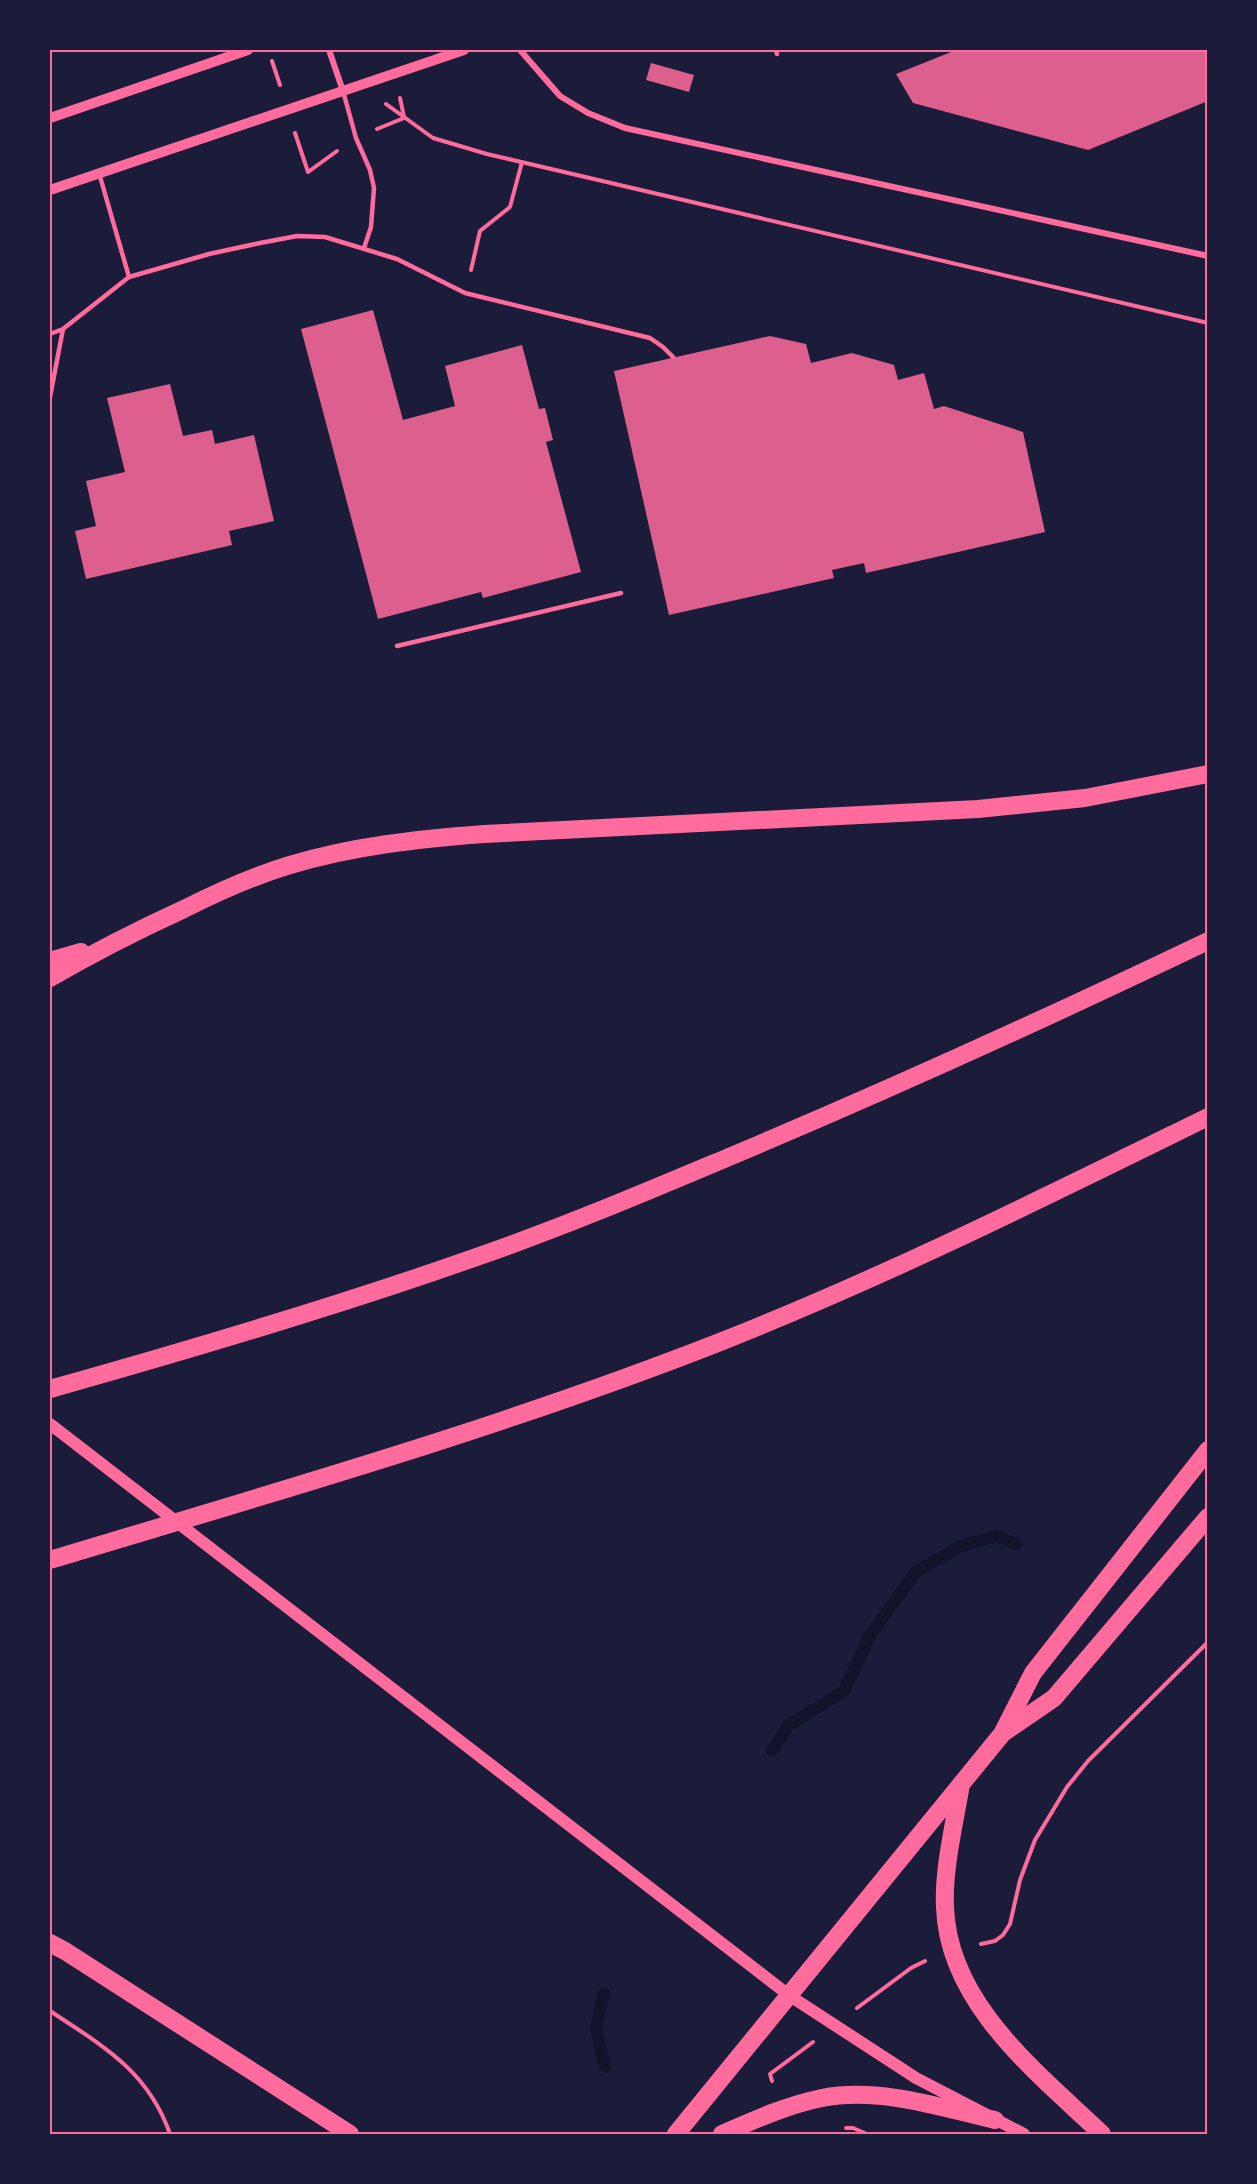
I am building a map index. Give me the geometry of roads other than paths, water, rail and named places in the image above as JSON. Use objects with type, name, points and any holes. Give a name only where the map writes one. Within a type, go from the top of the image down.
[{"type":"highway","points":[[50,978],[106,946],[231,887],[289,865],[408,840],[484,834],[978,809],[1085,798],[1208,774]]},
{"type":"highway","points":[[50,1389],[211,1344],[485,1254],[614,1206],[865,1100],[1028,1027],[1208,941]]},
{"type":"highway","points":[[50,961],[106,946]]},
{"type":"highway","points":[[50,1560],[380,1461],[537,1410],[731,1337],[920,1257],[1208,1117]]},
{"type":"highway","points":[[676,2134],[1002,1734],[1034,1673],[1208,1450]]},
{"type":"highway","points":[[1002,1734],[1054,1698],[1208,1517]]},
{"type":"highway","points":[[961,1783],[944,1905],[948,1935],[961,1973],[991,2025],[1015,2052],[1102,2134]]},
{"type":"highway","points":[[50,1943],[350,2134]]},
{"type":"highway","points":[[722,2134],[779,2110],[822,2098],[843,2096],[910,2101],[996,2120]]},
{"type":"main road","points":[[50,1424],[790,1996],[916,2078],[1024,2134]]},
{"type":"street","points":[[50,118],[248,50]]},
{"type":"street","points":[[329,50],[343,91]]},
{"type":"street","points":[[50,190],[464,50]]},
{"type":"street","points":[[520,50],[560,96],[588,113],[625,128],[1208,256]]},
{"type":"lane","points":[[343,91],[356,138],[370,170],[374,188],[371,227],[364,248]]},
{"type":"lane","points":[[99,173],[129,277]]},
{"type":"lane","points":[[50,334],[63,329],[129,277],[209,254],[297,236],[325,237],[397,259],[465,293],[650,338],[673,357]]},
{"type":"lane","points":[[50,397],[63,329]]},
{"type":"lane","points":[[397,646],[621,593]]},
{"type":"waterway","points":[[772,1751],[789,1725],[844,1691],[870,1635],[916,1572],[961,1546],[997,1536],[1016,1544]]},
{"type":"waterway","points":[[604,1993],[596,2028],[605,2067]]}]
